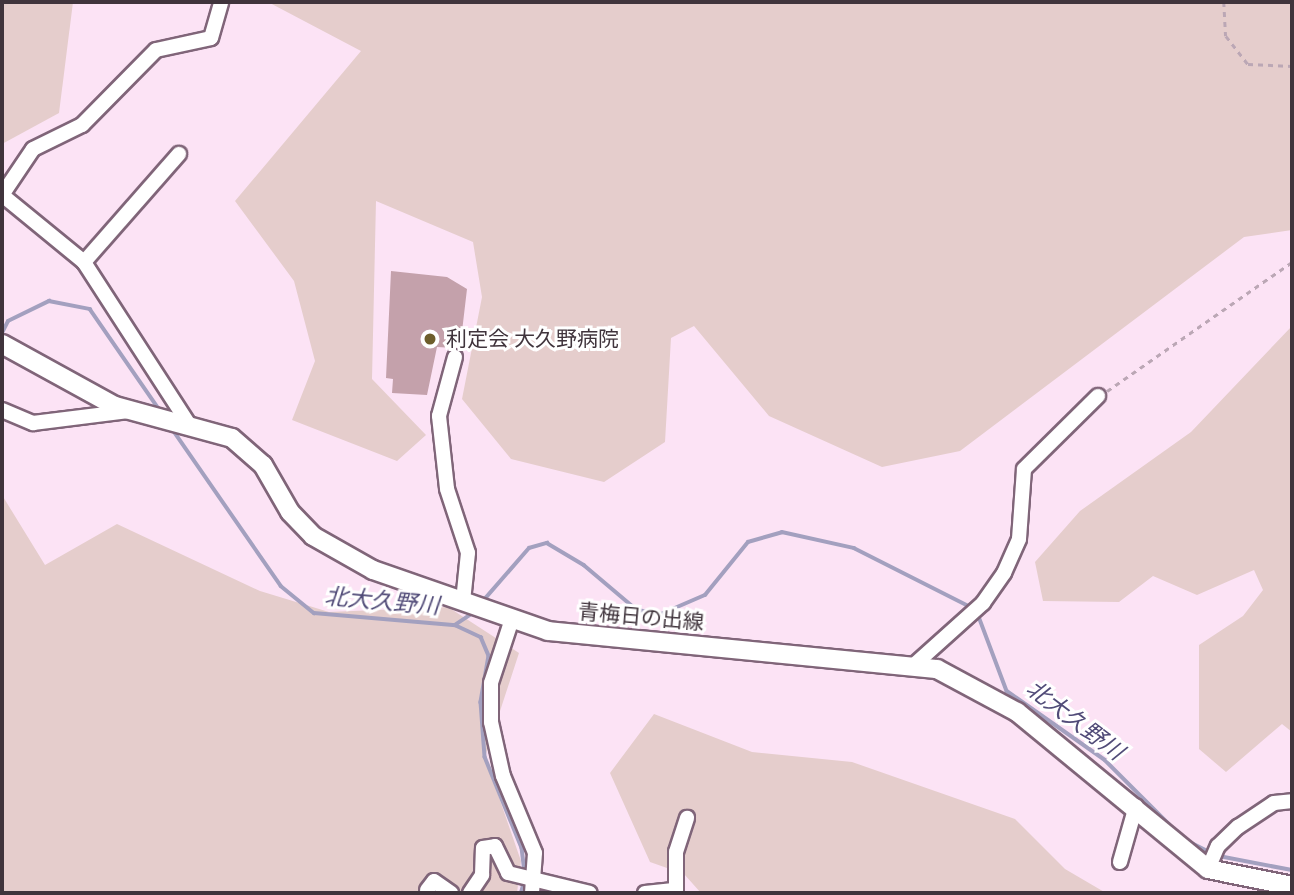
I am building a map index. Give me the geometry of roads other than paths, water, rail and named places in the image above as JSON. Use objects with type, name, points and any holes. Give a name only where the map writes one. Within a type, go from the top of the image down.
[{"type":"main road","name":"青梅日の出線","points":[[3,345],[130,411],[232,438],[250,450],[294,517],[340,555],[548,631],[914,665],[987,692],[1209,865],[1292,886]]},
{"type":"street","points":[[183,425],[84,262],[2,195],[33,149],[82,125],[156,50],[211,38],[221,2]]},
{"type":"street","points":[[84,262],[178,154]]},
{"type":"street","points":[[455,357],[439,416],[447,489],[468,553],[475,605]]},
{"type":"street","points":[[914,665],[981,605],[1019,540],[1024,469],[1098,396]]},
{"type":"street","points":[[2,410],[33,424],[130,411]]},
{"type":"street","points":[[512,619],[491,683],[491,722],[503,776],[535,853],[532,893]]},
{"type":"street","points":[[1209,865],[1218,846],[1264,808],[1292,801]]},
{"type":"street","points":[[1120,862],[1136,806]]},
{"type":"street","points":[[645,893],[675,891],[676,852],[688,818]]},
{"type":"street","points":[[470,893],[482,875],[483,848],[495,846],[508,873],[534,874],[590,893]]},
{"type":"street","points":[[427,890],[434,881],[451,893]]},
{"type":"waterway","name":"北大久野川","points":[[2,333],[8,321],[49,301],[90,309],[161,412]]},
{"type":"waterway","name":"北大久野川","points":[[171,427],[281,586],[314,613],[455,625],[474,612]]},
{"type":"waterway","name":"北大久野川","points":[[483,601],[529,548],[547,543],[584,565],[637,610],[661,614],[705,595],[748,542],[782,532],[854,548],[973,608]]},
{"type":"waterway","name":"北大久野川","points":[[978,614],[1007,691],[1105,760],[1184,839],[1212,853]]},
{"type":"waterway","points":[[455,625],[481,637],[489,656],[481,702],[485,757],[522,848],[525,874]]},
{"type":"waterway","name":"北大久野川","points":[[1219,856],[1292,870]]},
{"type":"waterway","points":[[521,893],[524,882]]},
{"type":"place","name":"利定会 大久野病院","points":[[430,339]]}]
